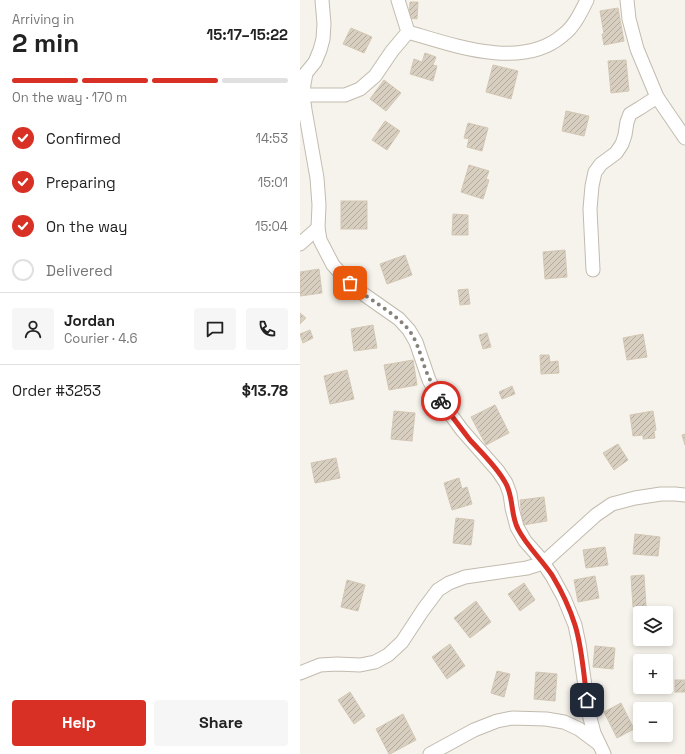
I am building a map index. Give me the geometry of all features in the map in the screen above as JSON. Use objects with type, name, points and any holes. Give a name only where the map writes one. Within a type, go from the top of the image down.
[{"type":"street","points":[[322,0],[324,24],[323,39],[315,62],[306,73],[303,95],[317,178],[319,205],[318,228],[320,240],[333,265],[342,275],[358,291],[399,319],[409,330],[416,342],[429,380],[440,400],[462,430],[498,471],[506,483],[510,494],[517,527],[525,541],[552,576],[564,598],[575,625],[589,714],[601,749]]},
{"type":"street","points":[[398,0],[408,32]]},
{"type":"street","points":[[408,32],[461,47],[489,52],[511,54],[532,51],[549,45],[564,35],[576,20],[587,0]]},
{"type":"street","points":[[627,0],[629,19],[637,49],[657,97],[685,138]]},
{"type":"street","points":[[303,95],[345,95],[360,89],[375,76],[392,51],[408,32]]},
{"type":"street","points":[[593,270],[590,209],[595,172],[600,164],[616,153],[622,144],[630,114],[657,97]]},
{"type":"street","points":[[300,244],[318,228]]},
{"type":"street","points":[[300,673],[320,665],[360,665],[374,662],[388,655],[402,642],[438,590],[449,583],[465,577],[527,568],[543,563],[596,515],[612,504],[635,498],[661,494],[685,496]]},
{"type":"street","points":[[430,754],[474,730],[497,721],[512,718],[546,719],[564,722],[579,729],[601,749]]},
{"type":"building","points":[[410,2],[418,2],[417,19],[409,18]]},
{"type":"building","points":[[618,8],[624,41],[604,45],[602,34],[604,34],[600,11]]},
{"type":"building","points":[[351,28],[372,37],[364,53],[343,44]]},
{"type":"building","points":[[425,53],[436,57],[433,65],[437,66],[433,81],[410,74],[414,59],[422,62]]},
{"type":"building","points":[[626,60],[629,91],[611,93],[608,61]]},
{"type":"building","points":[[493,65],[518,71],[511,99],[486,92]]},
{"type":"building","points":[[384,80],[401,93],[386,111],[370,99]]},
{"type":"building","points":[[566,111],[589,116],[584,136],[562,131]]},
{"type":"building","points":[[385,121],[400,131],[387,150],[372,140]]},
{"type":"building","points":[[468,123],[488,128],[482,151],[467,147],[469,139],[464,138]]},
{"type":"building","points":[[469,165],[489,171],[486,179],[489,180],[483,199],[461,192]]},
{"type":"building","points":[[341,201],[367,201],[367,229],[341,229]]},
{"type":"building","points":[[453,214],[468,215],[468,235],[452,235]]},
{"type":"building","points":[[565,250],[567,277],[545,279],[543,252]]},
{"type":"building","points":[[405,255],[412,275],[387,284],[380,264]]},
{"type":"building","points":[[319,269],[322,293],[300,296],[300,272]]},
{"type":"building","points":[[468,289],[470,304],[460,305],[458,290]]},
{"type":"building","points":[[300,313],[306,318],[300,324]]},
{"type":"building","points":[[373,325],[377,348],[354,351],[351,329]]},
{"type":"building","points":[[310,330],[313,338],[303,343],[300,334]]},
{"type":"building","points":[[487,333],[491,347],[483,349],[479,335]]},
{"type":"building","points":[[643,334],[647,357],[627,360],[623,338]]},
{"type":"building","points":[[540,355],[549,355],[550,362],[558,361],[559,373],[541,374]]},
{"type":"building","points":[[413,360],[417,385],[389,390],[384,365]]},
{"type":"building","points":[[347,370],[354,399],[330,404],[324,376]]},
{"type":"building","points":[[512,386],[515,394],[502,399],[499,392]]},
{"type":"building","points":[[495,405],[509,433],[486,445],[471,417]]},
{"type":"building","points":[[394,411],[415,413],[412,441],[391,439]]},
{"type":"building","points":[[653,411],[656,430],[654,431],[655,438],[643,439],[643,435],[633,436],[630,415]]},
{"type":"building","points":[[685,434],[685,445],[682,435]]},
{"type":"building","points":[[618,444],[628,460],[614,470],[603,453]]},
{"type":"building","points":[[336,458],[340,478],[315,483],[311,463]]},
{"type":"building","points":[[459,478],[462,489],[467,487],[472,504],[452,510],[444,483]]},
{"type":"building","points":[[544,497],[547,521],[523,525],[520,500]]},
{"type":"building","points":[[456,518],[474,520],[471,545],[453,543]]},
{"type":"building","points":[[635,534],[660,537],[658,556],[633,554]]},
{"type":"building","points":[[605,547],[608,565],[586,568],[583,550]]},
{"type":"building","points":[[644,575],[646,606],[633,607],[631,576]]},
{"type":"building","points":[[595,576],[599,598],[578,602],[574,580]]},
{"type":"building","points":[[347,580],[365,585],[358,611],[341,607]]},
{"type":"building","points":[[524,583],[535,600],[520,611],[508,594]]},
{"type":"building","points":[[476,601],[491,622],[470,638],[454,618]]},
{"type":"building","points":[[450,644],[465,666],[447,679],[432,657]]},
{"type":"building","points":[[595,646],[615,648],[613,669],[593,667]]},
{"type":"building","points":[[497,671],[510,674],[504,697],[491,693]]},
{"type":"building","points":[[536,672],[557,674],[555,701],[534,699]]},
{"type":"building","points":[[675,680],[685,680],[685,692],[675,692]]},
{"type":"building","points":[[350,692],[365,716],[354,724],[338,700]]},
{"type":"building","points":[[621,703],[633,730],[617,738],[604,712]]},
{"type":"building","points":[[403,714],[416,740],[389,754],[376,729]]},
{"type":"way so far","points":[[350,283],[358,291],[399,319],[409,330],[416,342],[429,380],[441,401]]},
{"type":"route","points":[[441,401],[462,430],[498,471],[506,483],[510,494],[517,527],[525,541],[540,558],[552,576],[564,598],[575,625],[587,700]]}]
